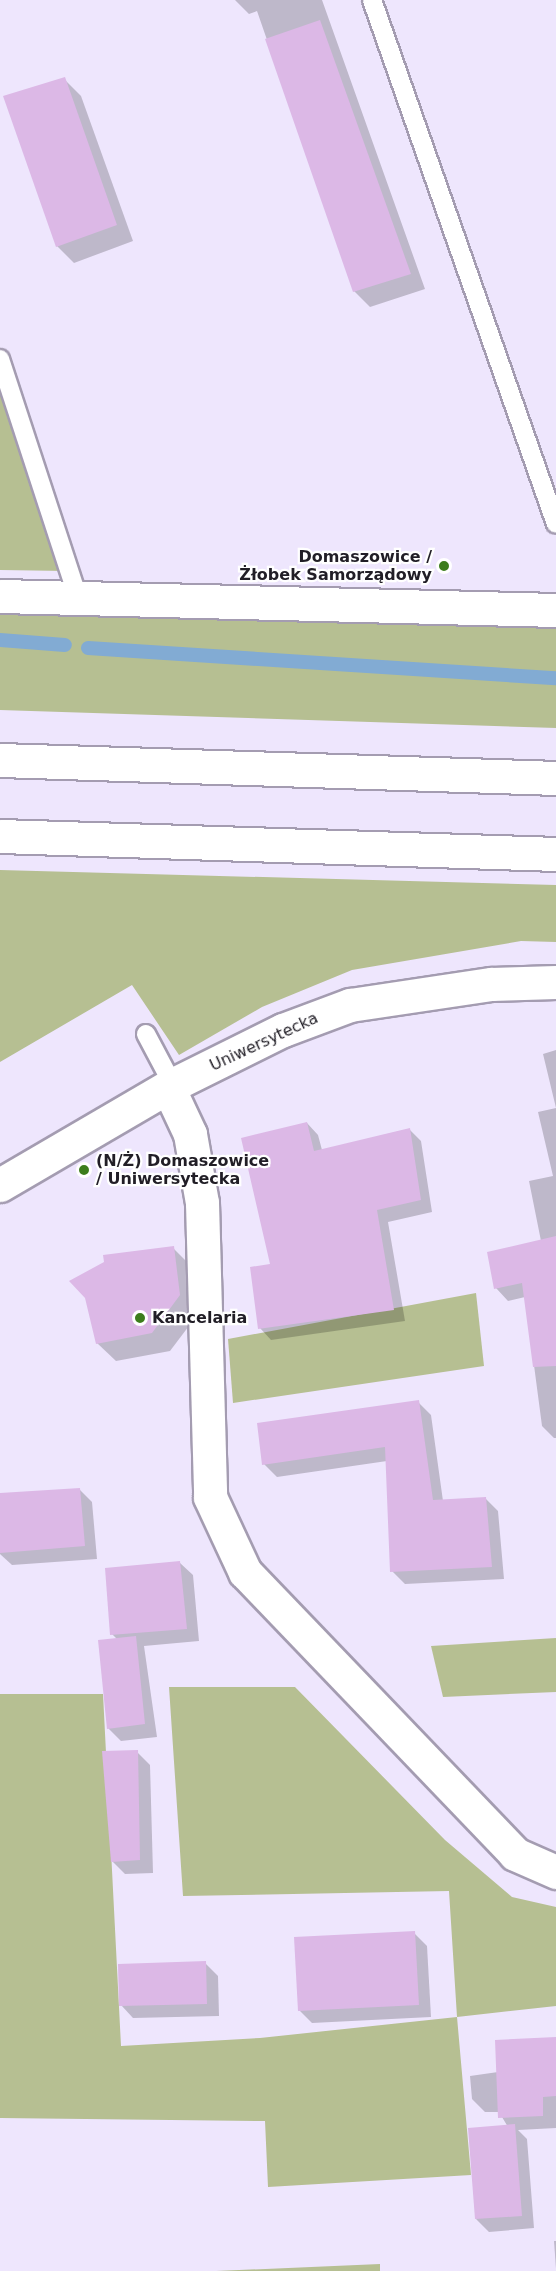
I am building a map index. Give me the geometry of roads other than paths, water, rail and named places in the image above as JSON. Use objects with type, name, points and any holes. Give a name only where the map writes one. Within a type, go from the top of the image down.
[{"type":"main road","points":[[0,596],[556,610]]},
{"type":"main road","points":[[0,760],[556,778]]},
{"type":"main road","points":[[0,836],[556,854]]},
{"type":"main road","name":"Uniwersytecka","points":[[0,1185],[170,1086],[283,1030],[350,1005],[491,984],[556,982]]},
{"type":"main road","points":[[170,1086],[190,1134],[202,1203],[210,1497],[245,1572],[515,1854],[556,1872]]},
{"type":"lane","points":[[372,0],[556,524]]},
{"type":"lane","points":[[0,359],[78,598]]},
{"type":"lane","points":[[146,1034],[170,1086]]},
{"type":"waterway","points":[[0,640],[65,645]]},
{"type":"waterway","points":[[88,648],[556,678]]},
{"type":"place","name":"Domaszowice / Żłobek Samorządowy","points":[[444,566]]},
{"type":"place","name":"(N/Ż) Domaszowice / Uniwersytecka","points":[[84,1170]]},
{"type":"place","name":"Kancelaria","points":[[140,1318]]}]
